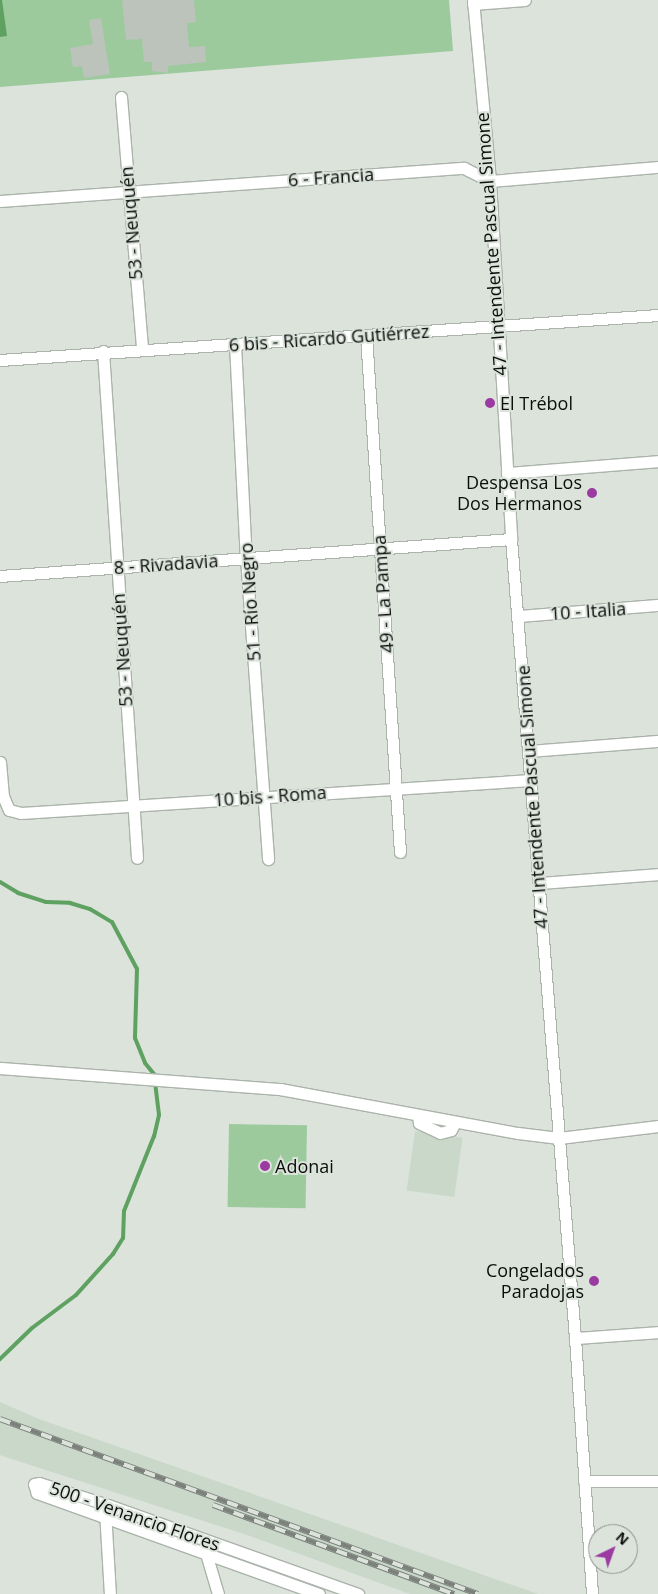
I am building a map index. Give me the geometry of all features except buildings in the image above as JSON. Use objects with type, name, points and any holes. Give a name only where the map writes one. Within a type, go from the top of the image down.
[{"type":"street","points":[[474,1],[525,0]]},
{"type":"street","name":"47 - Intendente Pascual Simone","points":[[474,1],[490,182],[496,327],[511,539],[575,1338],[592,1594]]},
{"type":"street","name":"53 - Neuquén","points":[[121,97],[142,349]]},
{"type":"street","points":[[490,182],[658,167]]},
{"type":"street","name":"6 - Francia","points":[[0,201],[464,168],[490,182]]},
{"type":"street","name":"6 bis - Ricardo Gutiérrez","points":[[0,360],[103,351],[235,344],[658,315]]},
{"type":"street","name":"49 - La Pampa","points":[[366,335],[400,852]]},
{"type":"street","name":"51 - Río Negro","points":[[235,344],[246,558],[266,795],[268,859]]},
{"type":"street","name":"53 - Neuquén","points":[[103,351],[116,568],[137,858]]},
{"type":"street","points":[[507,473],[658,461]]},
{"type":"street","name":"8 - Rivadavia","points":[[0,576],[511,539]]},
{"type":"street","name":"10 - Italia","points":[[518,616],[658,605]]},
{"type":"street","points":[[528,751],[658,741]]},
{"type":"street","name":"10 bis - Roma","points":[[0,762],[3,796],[9,810],[21,813],[266,795],[531,780]]},
{"type":"street","points":[[539,884],[658,874]]},
{"type":"street","points":[[0,1068],[280,1089],[418,1116],[559,1138],[658,1126]]},
{"type":"street","points":[[575,1338],[658,1332]]},
{"type":"street","points":[[584,1481],[658,1481]]},
{"type":"street","name":"500 - Venancio Flores","points":[[319,1594],[37,1493],[34,1484],[39,1483],[105,1504],[358,1594]]},
{"type":"street","points":[[105,1504],[110,1594]]},
{"type":"street","points":[[205,1540],[205,1554],[218,1594]]},
{"type":"shaded area","points":[[0,0],[449,0],[453,51],[0,87]]},
{"type":"shaded area","points":[[0,0],[2,0],[7,36],[0,37]]},
{"type":"shaded area","name":"Adonai","points":[[229,1124],[307,1125],[306,1208],[228,1207]]},
{"type":"shaded area","points":[[415,1131],[463,1138],[454,1197],[407,1190]]},
{"type":"shaded area","points":[[0,1402],[39,1419],[538,1594],[410,1594],[250,1536],[0,1455]]},
{"type":"waterway","points":[[0,882],[18,893],[46,902],[70,903],[90,909],[112,922],[137,969],[135,1038],[145,1063],[154,1074],[159,1115],[154,1136],[124,1211],[123,1238],[113,1254],[76,1295],[32,1328],[0,1359]]},
{"type":"railway","points":[[0,1419],[478,1594]]},
{"type":"railway","points":[[213,1505],[454,1594]]},
{"type":"place","name":"El Trébol","points":[[490,403]]},
{"type":"place","name":"Despensa Los Dos Hermanos","points":[[592,493]]},
{"type":"place","name":"Adonai","points":[[265,1166]]},
{"type":"place","name":"Congelados Paradojas","points":[[594,1281]]}]
